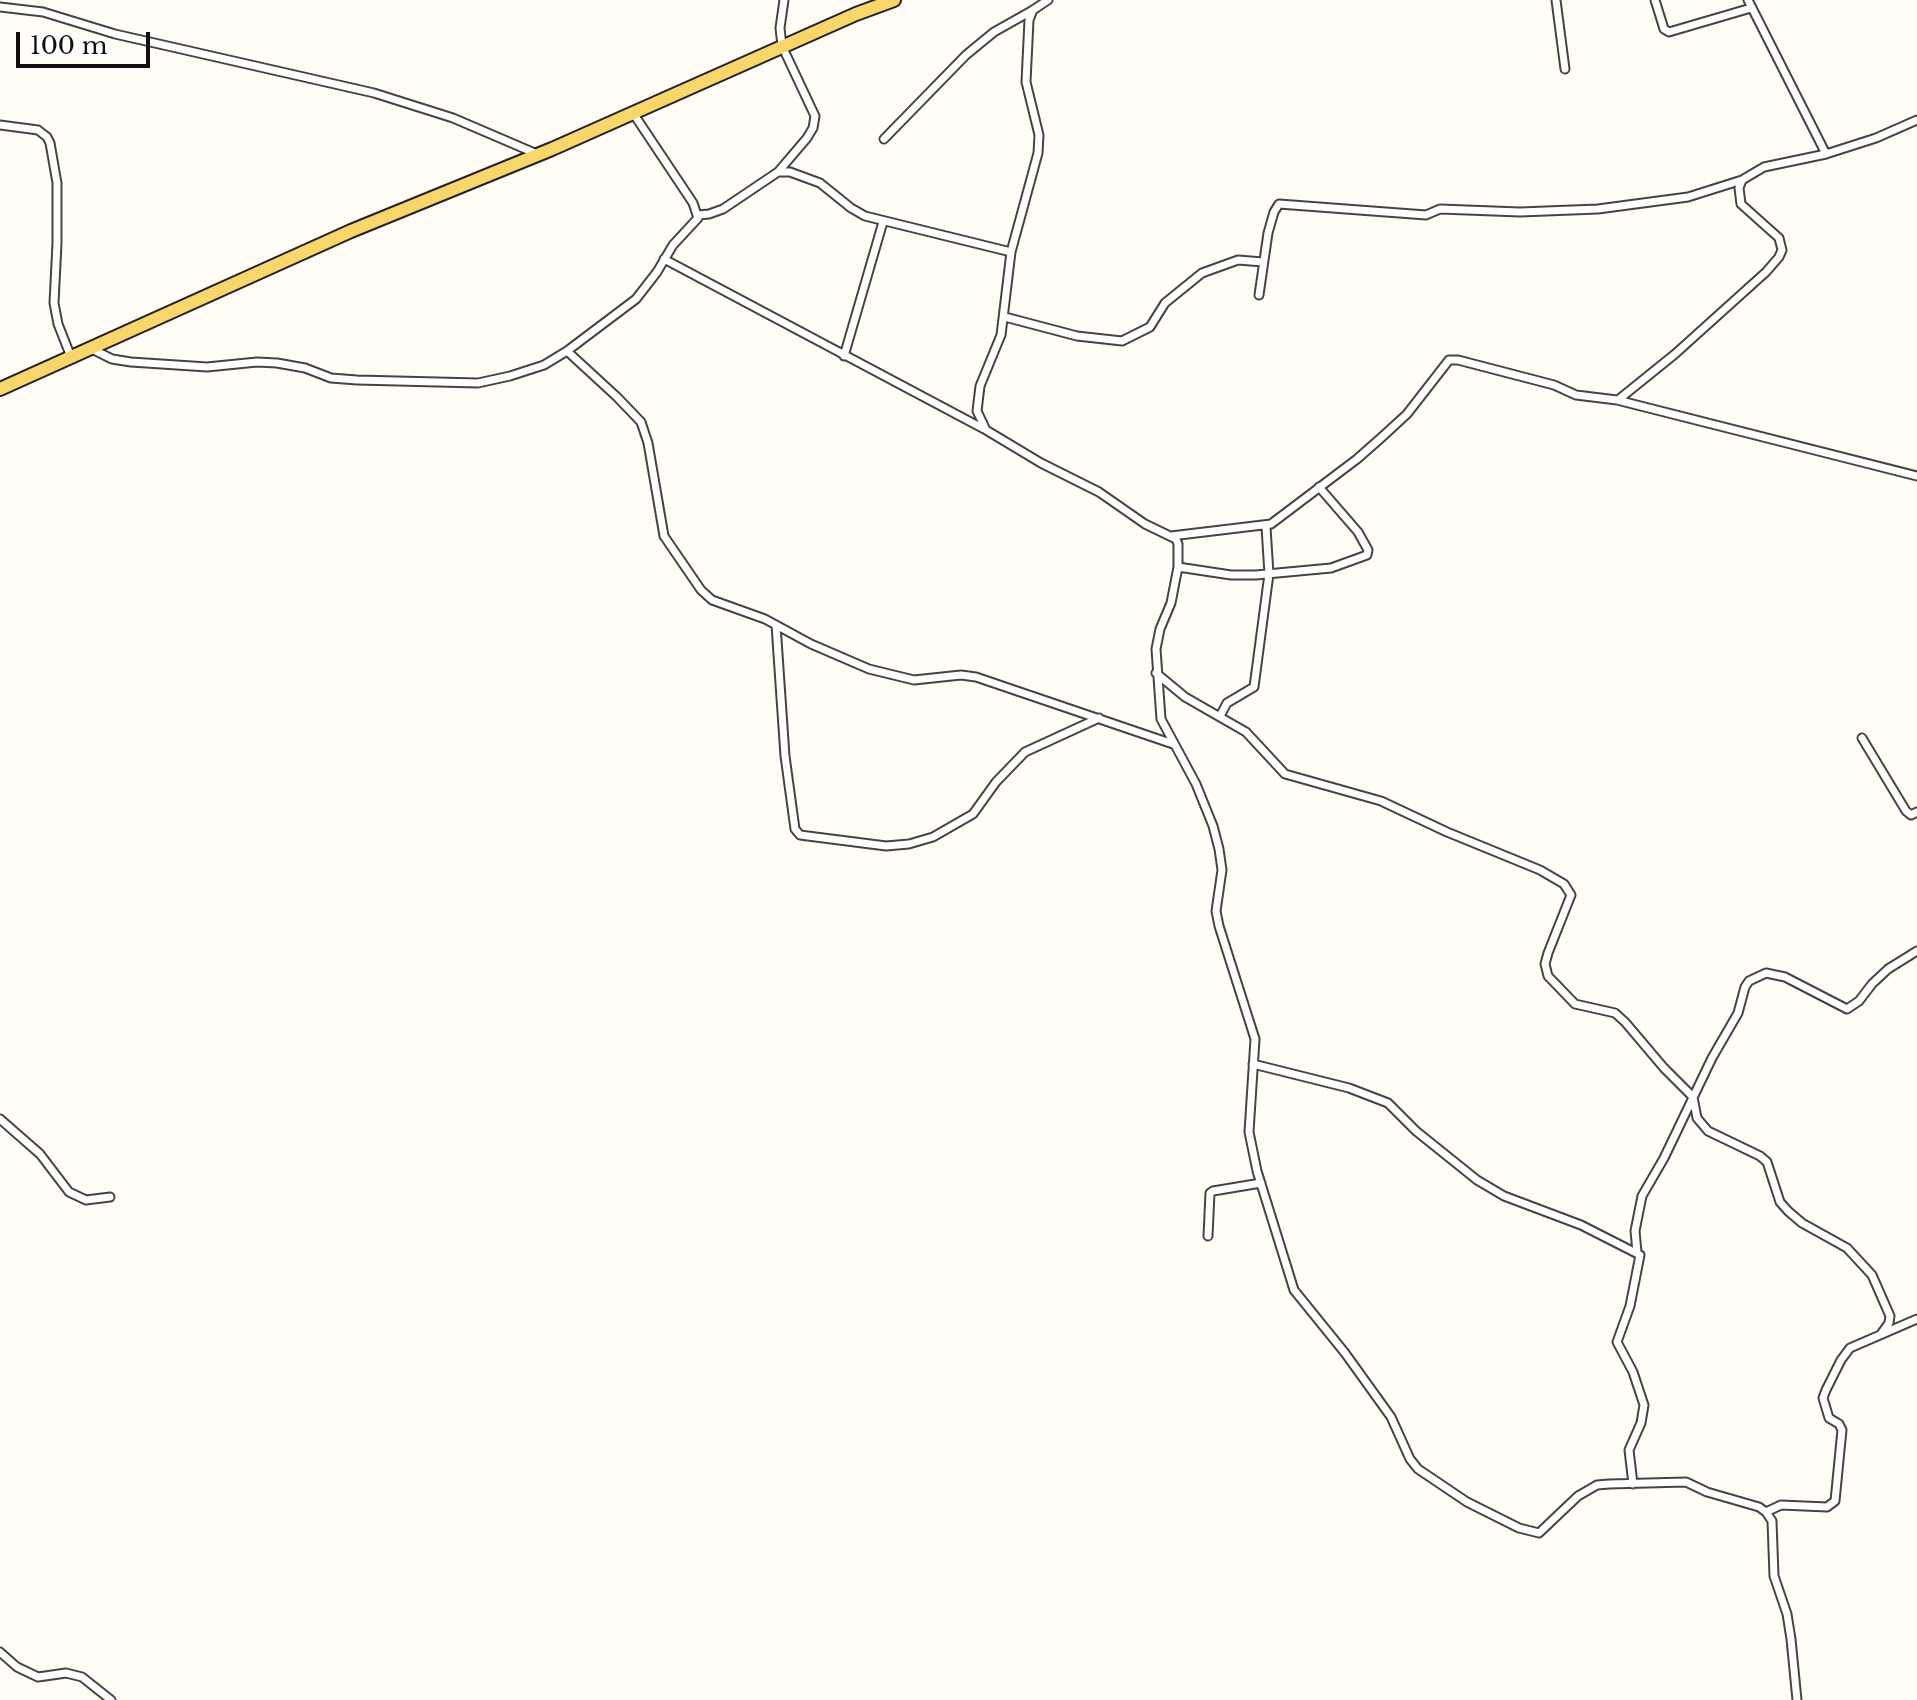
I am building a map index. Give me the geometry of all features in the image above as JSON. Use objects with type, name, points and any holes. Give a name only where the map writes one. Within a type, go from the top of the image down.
[{"type":"main road","points":[[0,389],[351,231],[894,0]]},
{"type":"street","points":[[25,9],[28,0]]},
{"type":"street","points":[[698,215],[723,209],[778,172],[813,128],[815,116],[782,46],[780,28],[784,0]]},
{"type":"street","points":[[884,139],[966,55],[994,32],[1048,0]]},
{"type":"street","points":[[1556,0],[1565,69]]},
{"type":"street","points":[[1655,0],[1664,29],[1669,32],[1750,4],[1826,154]]},
{"type":"street","points":[[0,7],[57,15],[115,34],[391,98],[453,118],[537,154]]},
{"type":"street","points":[[986,430],[977,411],[977,399],[1001,335],[1011,252],[1039,144],[1026,82],[1029,20],[1033,10]]},
{"type":"street","points":[[633,113],[698,215]]},
{"type":"street","points":[[1259,295],[1274,212],[1283,203],[1426,215],[1440,209],[1520,212],[1598,209],[1688,197],[1742,180],[1764,167],[1826,154],[1876,138],[1917,120]]},
{"type":"street","points":[[0,125],[38,130],[50,143],[57,183],[54,303],[58,324],[71,357]]},
{"type":"street","points":[[778,172],[811,178],[857,212],[883,222],[1011,252]]},
{"type":"street","points":[[1617,400],[1675,354],[1779,257],[1782,250],[1779,238],[1741,204],[1739,188],[1742,180]]},
{"type":"street","points":[[92,349],[112,359],[131,362],[207,367],[277,363],[342,379],[478,383],[502,379],[544,365],[636,299],[679,238],[693,226],[698,215]]},
{"type":"street","points":[[844,356],[883,222]]},
{"type":"street","points":[[664,259],[986,430],[1041,463],[1099,492],[1155,530],[1171,536],[1266,527],[1357,459],[1407,414],[1449,360],[1554,385],[1576,395],[1617,400],[1917,476]]},
{"type":"street","points":[[1005,317],[1077,336],[1122,341],[1150,327],[1165,303],[1202,273],[1238,260],[1263,262]]},
{"type":"street","points":[[567,351],[641,422],[648,443],[664,536],[701,590],[712,600],[776,625],[869,669],[914,680],[961,675],[976,677],[1173,744]]},
{"type":"street","points":[[1178,567],[1231,575],[1269,574],[1331,568],[1368,553],[1358,532],[1319,487]]},
{"type":"street","points":[[1220,716],[1227,703],[1254,687],[1269,574],[1266,527]]},
{"type":"street","points":[[1171,536],[1178,544],[1178,567],[1171,603],[1156,649],[1161,719],[1196,784],[1216,838],[1222,870],[1216,911],[1255,1039],[1249,1132],[1261,1183],[1294,1290],[1391,1417],[1410,1459],[1418,1469],[1467,1502],[1519,1528],[1539,1533],[1578,1496],[1597,1485],[1686,1482],[1766,1512],[1772,1521],[1774,1576],[1787,1614],[1797,1700]]},
{"type":"street","points":[[776,625],[785,756],[795,829],[800,835],[886,846],[933,837],[973,814],[996,782],[1025,752],[1099,718]]},
{"type":"street","points":[[1156,673],[1185,697],[1255,740],[1285,774],[1381,801],[1540,870],[1564,884],[1571,895],[1548,953],[1545,964],[1548,976],[1575,1004],[1615,1013],[1625,1022],[1693,1097],[1697,1118],[1708,1131],[1760,1156],[1767,1162],[1780,1202],[1788,1211],[1802,1223],[1847,1248],[1872,1275],[1890,1316],[1881,1334]]},
{"type":"street","points":[[1862,738],[1906,811],[1911,815],[1917,812]]},
{"type":"street","points":[[1633,1484],[1629,1450],[1641,1423],[1644,1405],[1633,1372],[1617,1342],[1630,1306],[1641,1258],[1637,1252],[1635,1231],[1642,1196],[1738,1013],[1745,987],[1749,981],[1766,973],[1785,977],[1847,1009],[1859,1001],[1888,969],[1917,951]]},
{"type":"street","points":[[1253,1064],[1349,1088],[1388,1103],[1416,1131],[1477,1180],[1504,1196],[1581,1225],[1637,1252]]},
{"type":"street","points":[[0,1119],[40,1154],[69,1192],[86,1200],[110,1197]]},
{"type":"street","points":[[1208,1236],[1210,1193],[1261,1183]]},
{"type":"street","points":[[1890,1316],[1898,1316],[1908,1323]]},
{"type":"street","points":[[1766,1512],[1781,1505],[1827,1507],[1835,1501],[1842,1430],[1829,1418],[1824,1394],[1850,1348],[1917,1319]]},
{"type":"street","points":[[0,1652],[17,1667],[38,1677],[66,1673],[82,1677],[111,1700]]}]
